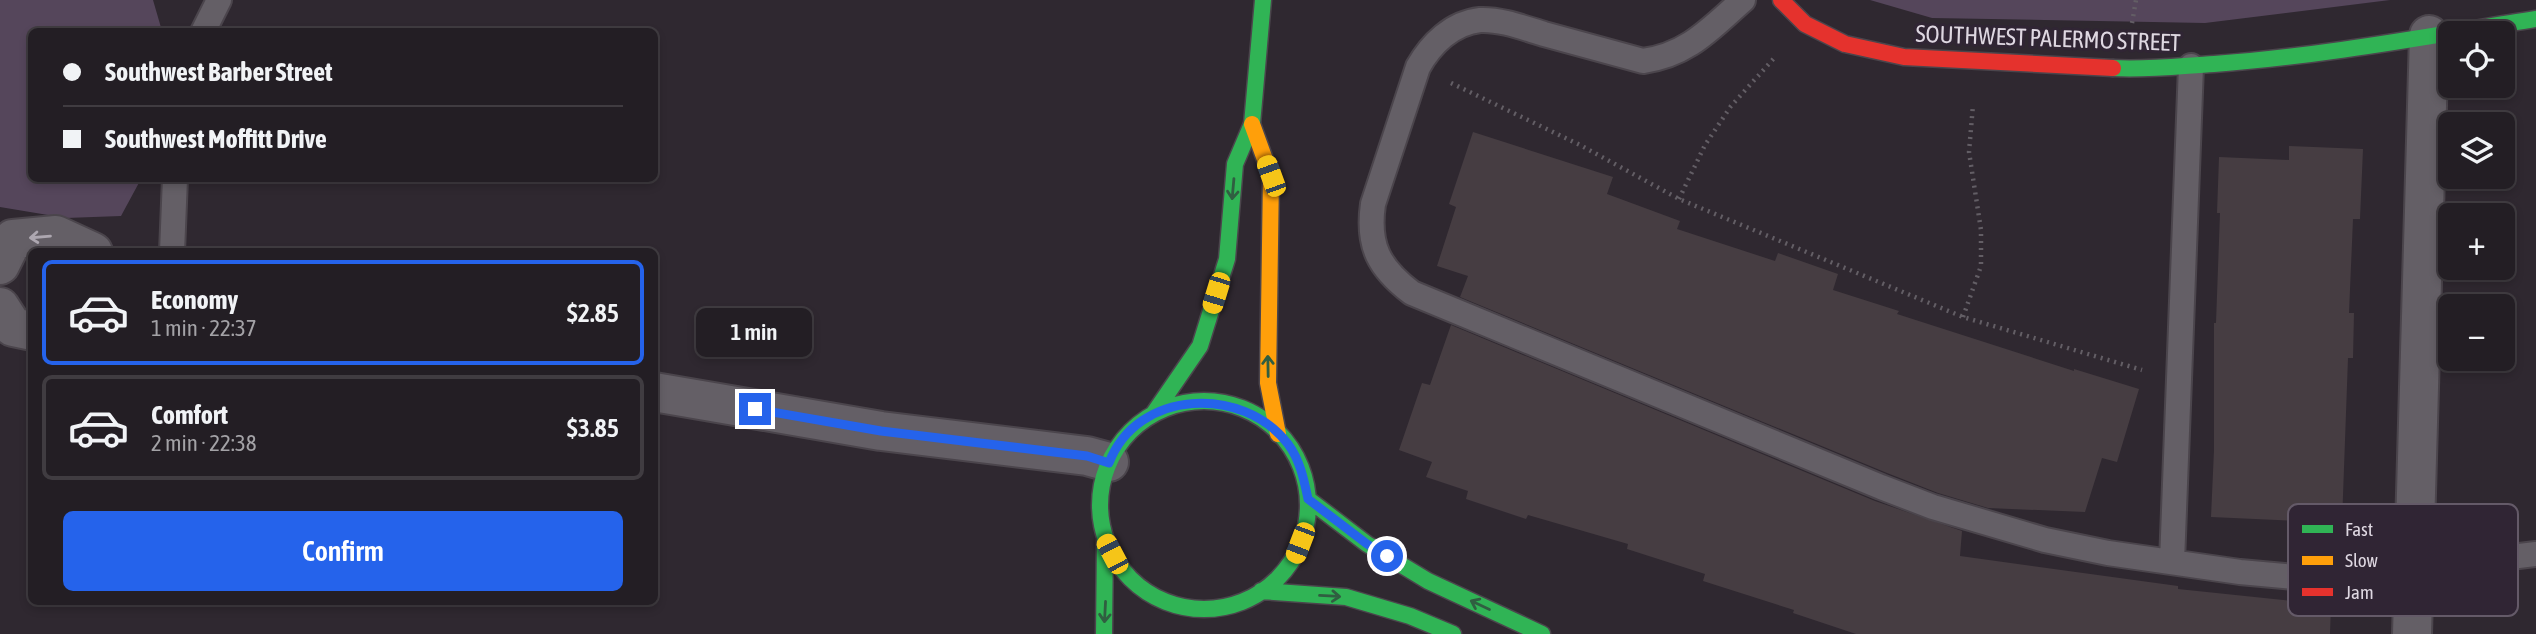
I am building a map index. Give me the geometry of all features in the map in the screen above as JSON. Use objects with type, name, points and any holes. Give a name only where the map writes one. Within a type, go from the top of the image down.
[{"type":"main road","points":[[1154,413],[1200,346],[1227,259],[1235,164],[1252,124],[1263,0]]},
{"type":"main road","name":"SOUTHWEST PALERMO STREET","points":[[1781,0],[1805,24],[1845,44],[1904,57],[2137,69],[2322,52],[2536,19]]},
{"type":"main road","points":[[1252,124],[1271,176],[1268,383],[1278,434]]},
{"type":"main road","points":[[1104,634],[1106,608],[1102,486],[1113,450],[1130,430],[1154,413],[1182,403],[1212,402],[1241,408],[1267,423],[1288,444],[1302,471],[1308,499],[1306,529],[1294,557],[1276,580],[1252,598],[1224,608],[1205,609],[1165,603],[1139,588],[1119,567],[1105,540]]},
{"type":"main road","points":[[1308,499],[1367,544],[1427,580],[1542,634]]},
{"type":"main road","points":[[1261,591],[1346,597],[1410,616],[1453,634]]},
{"type":"main road","points":[[1190,625],[1205,609]]},
{"type":"street","points":[[2417,504],[2429,35]]},
{"type":"street","points":[[0,265],[13,239],[56,235],[84,248]]},
{"type":"street","points":[[0,307],[13,327],[28,330]]},
{"type":"street","points":[[658,393],[881,431],[1087,456],[1109,463]]},
{"type":"street","points":[[2412,634],[2413,616]]},
{"type":"lane","points":[[205,28],[219,0]]},
{"type":"lane","points":[[1743,0],[1680,52],[1643,61],[1505,23],[1481,20],[1460,25],[1441,38],[1427,51],[1418,67],[1373,204],[1370,225],[1373,244],[1392,278],[1412,293],[1933,507],[2045,540],[2108,554],[2288,576]]},
{"type":"lane","points":[[2172,562],[2191,66]]},
{"type":"lane","points":[[172,248],[174,182]]},
{"type":"lane","points":[[2518,556],[2536,554]]},
{"type":"path","points":[[1679,199],[1705,145],[1731,106],[1805,24]]},
{"type":"path","points":[[1963,317],[1981,267],[1981,230],[1969,152],[1977,60]]},
{"type":"path","points":[[1418,67],[1580,145],[1679,199],[1963,317],[2180,381]]},
{"type":"shaded area","points":[[0,0],[153,0],[161,28],[28,28],[28,182],[139,182],[121,216],[66,218],[0,207]]},
{"type":"shaded area","points":[[1870,0],[2390,0],[2205,23],[1932,18]]},
{"type":"building","points":[[1473,132],[1613,177],[1607,194],[1680,221],[1677,229],[1775,261],[1778,253],[1838,274],[1833,290],[1899,311],[1897,314],[2139,389],[2117,462],[2102,458],[2085,512],[1988,508],[1938,493],[1887,473],[1460,297],[1468,276],[1437,266],[1456,207],[1449,204]]},
{"type":"building","points":[[2289,146],[2363,149],[2360,219],[2353,219],[2349,313],[2354,313],[2353,358],[2348,358],[2343,504],[2288,504],[2288,521],[2211,517],[2214,323],[2220,213],[2217,213],[2219,157],[2289,160]]},
{"type":"building","points":[[1451,325],[1875,501],[1962,531],[1960,556],[2178,586],[2178,589],[2288,601],[2288,616],[2331,616],[2330,634],[1856,634],[1793,613],[1794,610],[1703,581],[1705,574],[1627,549],[1628,544],[1528,515],[1526,519],[1466,499],[1468,491],[1426,477],[1432,462],[1399,450],[1422,383],[1430,385]]},
{"type":"traffic: fast","points":[[1154,413],[1200,346],[1227,259],[1235,164],[1252,124],[1263,0]]},
{"type":"traffic: fast","points":[[2113,68],[2176,67],[2295,56],[2536,19]]},
{"type":"traffic: fast","points":[[1204,401],[1244,409],[1277,432],[1300,465],[1308,505],[1300,545],[1277,578],[1244,601],[1204,609],[1164,601],[1131,578],[1108,545],[1100,505],[1108,465],[1131,432],[1164,409],[1204,401]]},
{"type":"traffic: fast","points":[[1308,499],[1367,544],[1428,581],[1542,634]]},
{"type":"traffic: fast","points":[[1104,634],[1105,540]]},
{"type":"traffic: fast","points":[[1261,591],[1346,597],[1410,616],[1453,634]]},
{"type":"traffic: slow","points":[[1252,124],[1271,176],[1268,383],[1278,434]]},
{"type":"traffic: jam","points":[[1781,0],[1805,24],[1845,44],[1904,57],[2113,68]]},
{"type":"route","points":[[755,409],[881,431],[1087,456],[1109,463],[1113,450],[1130,430],[1154,413],[1182,403],[1212,402],[1241,408],[1267,423],[1288,444],[1302,471],[1308,499],[1387,556]]}]
